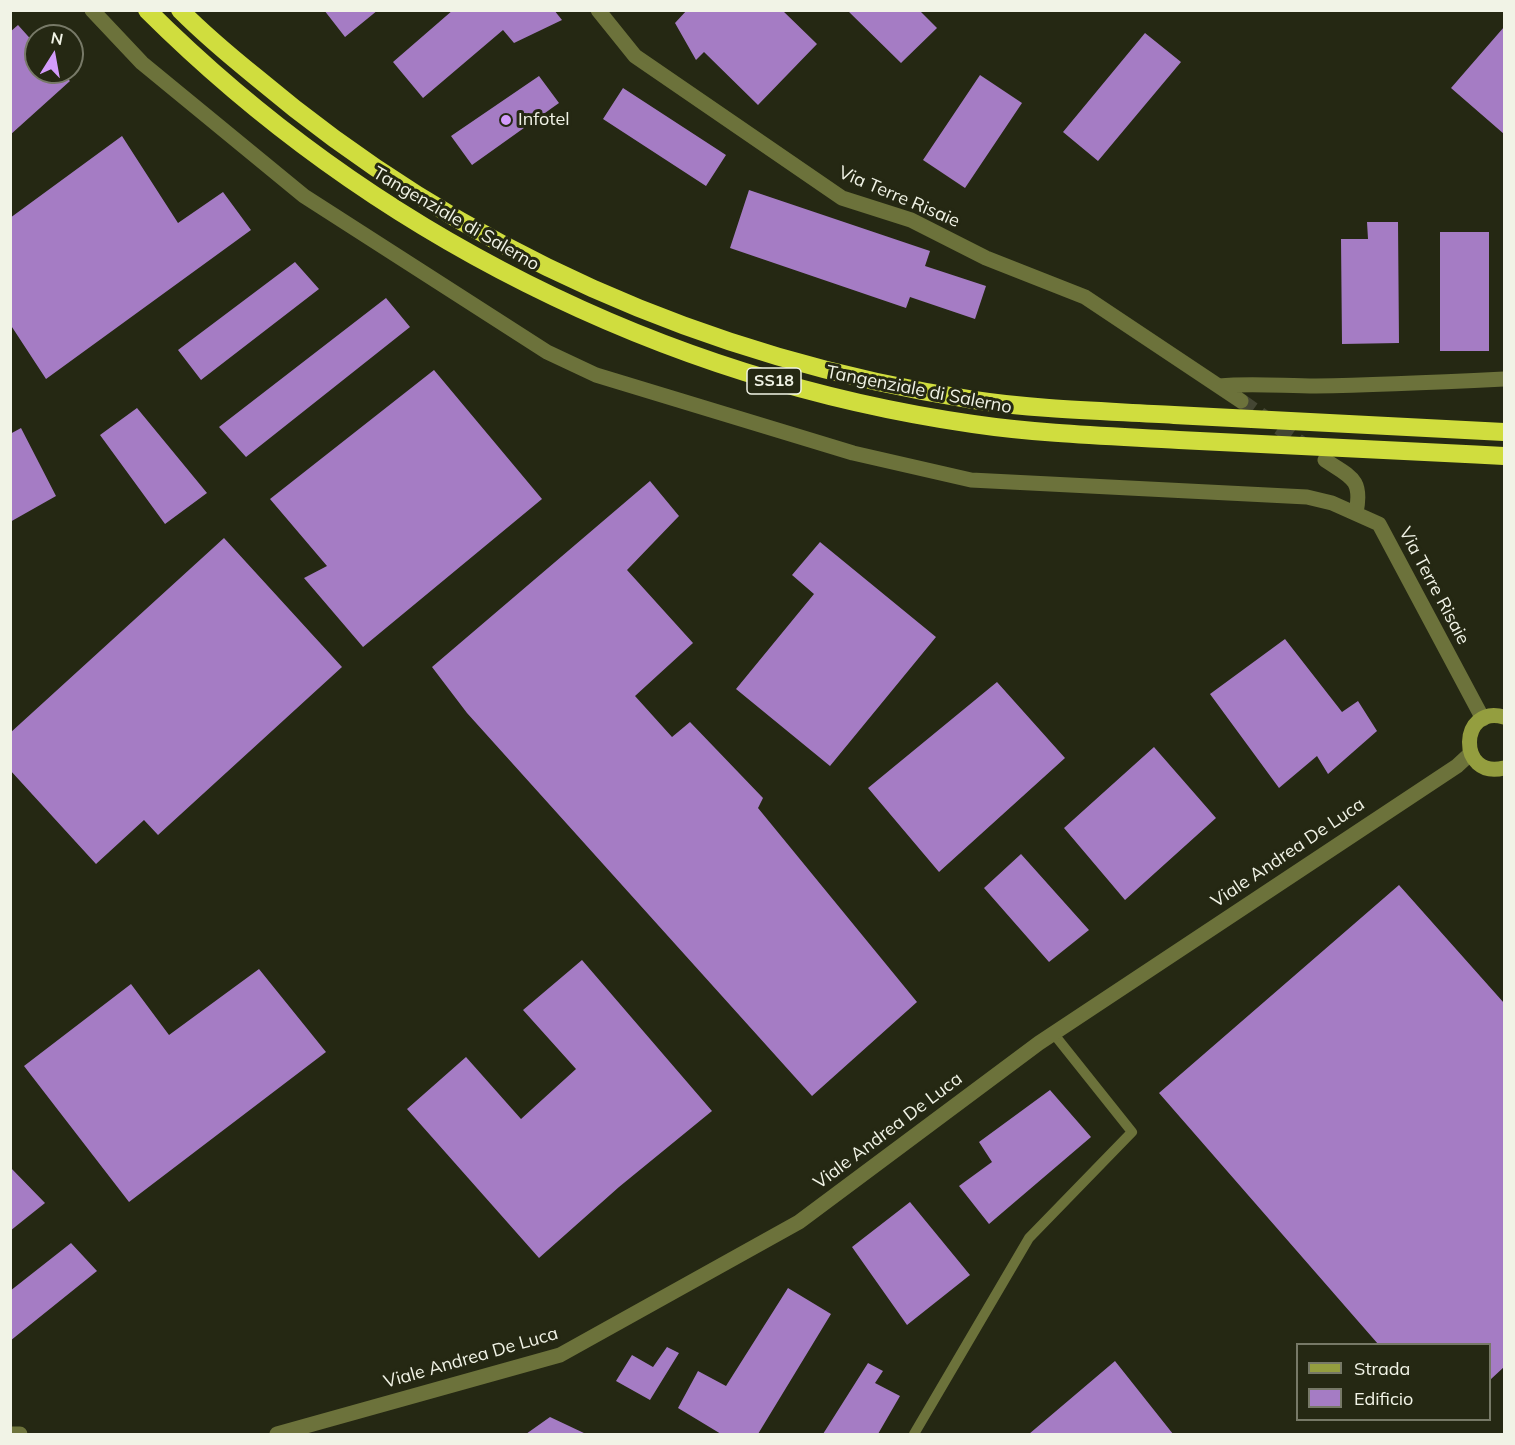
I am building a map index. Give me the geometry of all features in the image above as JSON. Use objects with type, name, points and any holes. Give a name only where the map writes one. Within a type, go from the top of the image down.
[{"type":"highway","name":"Tangenziale di Salerno","points":[[147,10],[234,91],[355,184],[459,249],[539,291],[686,353],[769,380],[879,407],[969,424],[1093,436],[1504,456]]},
{"type":"highway","name":"Tangenziale di Salerno","points":[[180,10],[202,32],[302,116],[367,163],[471,229],[582,285],[650,314],[764,354],[879,382],[973,400],[1014,405],[1096,412],[1504,432]]},
{"type":"street","name":"Via Terre Risaie","points":[[92,10],[142,63],[304,196],[547,351],[596,375],[853,453],[971,480],[1307,497],[1332,503],[1379,524],[1483,719]]},
{"type":"street","name":"Via Terre Risaie","points":[[601,12],[635,56],[842,198],[911,220],[986,258],[1085,297],[1241,401]]},
{"type":"street","points":[[1219,386],[1244,384],[1371,385],[1504,379]]},
{"type":"street","points":[[1325,460],[1351,476],[1359,489],[1356,513]]},
{"type":"street","points":[[1504,717],[1491,716],[1483,719],[1476,723],[1469,737],[1471,753],[1482,766],[1490,769],[1504,768]]},
{"type":"street","name":"Viale Andrea De Luca","points":[[277,1434],[560,1355],[799,1222],[1053,1034],[1457,766],[1471,753]]},
{"type":"street","points":[[10,1434],[20,1434]]},
{"type":"lane","points":[[914,1434],[1029,1238],[1132,1132],[1053,1034]]},
{"type":"building","points":[[324,10],[378,10],[345,37]]},
{"type":"building","points":[[453,10],[554,10],[562,20],[514,43],[503,30],[423,98],[393,62]]},
{"type":"building","points":[[687,10],[782,10],[817,44],[758,105],[704,52],[696,60],[675,23]]},
{"type":"building","points":[[847,10],[919,10],[937,28],[901,63]]},
{"type":"building","points":[[18,25],[24,32],[24,84],[67,84],[10,135],[10,32]]},
{"type":"building","points":[[1504,27],[1504,134],[1451,88]]},
{"type":"building","points":[[1145,33],[1181,62],[1098,161],[1063,132]]},
{"type":"building","points":[[980,75],[1022,103],[965,188],[923,160]]},
{"type":"building","name":"Infotel","points":[[539,76],[559,103],[472,165],[451,136]]},
{"type":"building","points":[[623,88],[726,155],[706,186],[603,119]]},
{"type":"building","points":[[122,136],[178,223],[223,192],[251,230],[46,379],[10,324],[10,218]]},
{"type":"building","points":[[749,190],[930,251],[925,266],[986,286],[975,319],[910,297],[906,308],[730,248]]},
{"type":"building","points":[[1367,222],[1398,222],[1399,343],[1342,344],[1341,239],[1368,239]]},
{"type":"building","points":[[1440,232],[1489,232],[1489,351],[1440,351]]},
{"type":"building","points":[[295,262],[319,289],[201,380],[178,350]]},
{"type":"building","points":[[386,298],[410,327],[246,457],[219,427]]},
{"type":"building","points":[[434,370],[542,499],[363,647],[304,578],[327,566],[270,499]]},
{"type":"building","points":[[137,408],[207,493],[165,524],[100,435]]},
{"type":"building","points":[[21,428],[56,496],[10,522],[10,434]]},
{"type":"building","points":[[650,481],[679,516],[627,570],[693,643],[635,696],[672,737],[690,722],[763,798],[758,808],[917,1002],[812,1096],[467,713],[432,667]]},
{"type":"building","points":[[224,538],[342,667],[158,835],[144,820],[96,864],[10,770],[10,733]]},
{"type":"building","points":[[820,542],[936,637],[830,766],[736,689],[814,594],[792,575]]},
{"type":"building","points":[[1285,639],[1342,712],[1358,701],[1377,731],[1328,774],[1317,756],[1279,788],[1210,694]]},
{"type":"building","points":[[997,682],[1065,758],[939,872],[868,788]]},
{"type":"building","points":[[1154,747],[1216,818],[1125,900],[1064,828]]},
{"type":"building","points":[[1021,854],[1089,930],[1049,962],[984,888]]},
{"type":"building","points":[[1399,885],[1504,1003],[1504,1367],[1491,1379],[1491,1343],[1377,1343],[1159,1093]]},
{"type":"building","points":[[582,960],[712,1111],[619,1187],[539,1258],[407,1109],[466,1057],[521,1119],[576,1069],[523,1010]]},
{"type":"building","points":[[259,969],[326,1052],[129,1202],[24,1066],[131,984],[169,1035]]},
{"type":"building","points":[[1050,1090],[1091,1137],[989,1224],[959,1186],[992,1162],[979,1142]]},
{"type":"building","points":[[10,1167],[45,1203],[10,1231]]},
{"type":"building","points":[[910,1202],[970,1275],[907,1325],[852,1247]]},
{"type":"building","points":[[71,1243],[97,1271],[10,1341],[10,1291]]},
{"type":"building","points":[[788,1288],[831,1314],[758,1434],[721,1434],[678,1408],[698,1371],[726,1386]]},
{"type":"building","points":[[667,1347],[679,1353],[650,1400],[616,1381],[632,1355],[653,1367]]},
{"type":"building","points":[[1115,1361],[1173,1434],[1029,1434]]},
{"type":"building","points":[[868,1363],[883,1371],[875,1383],[900,1396],[878,1434],[823,1434]]},
{"type":"building","points":[[550,1417],[586,1434],[526,1434]]},
{"type":"tunnel","points":[[1241,401],[1308,448]]},
{"type":"place","name":"Infotel","points":[[506,120]]}]
